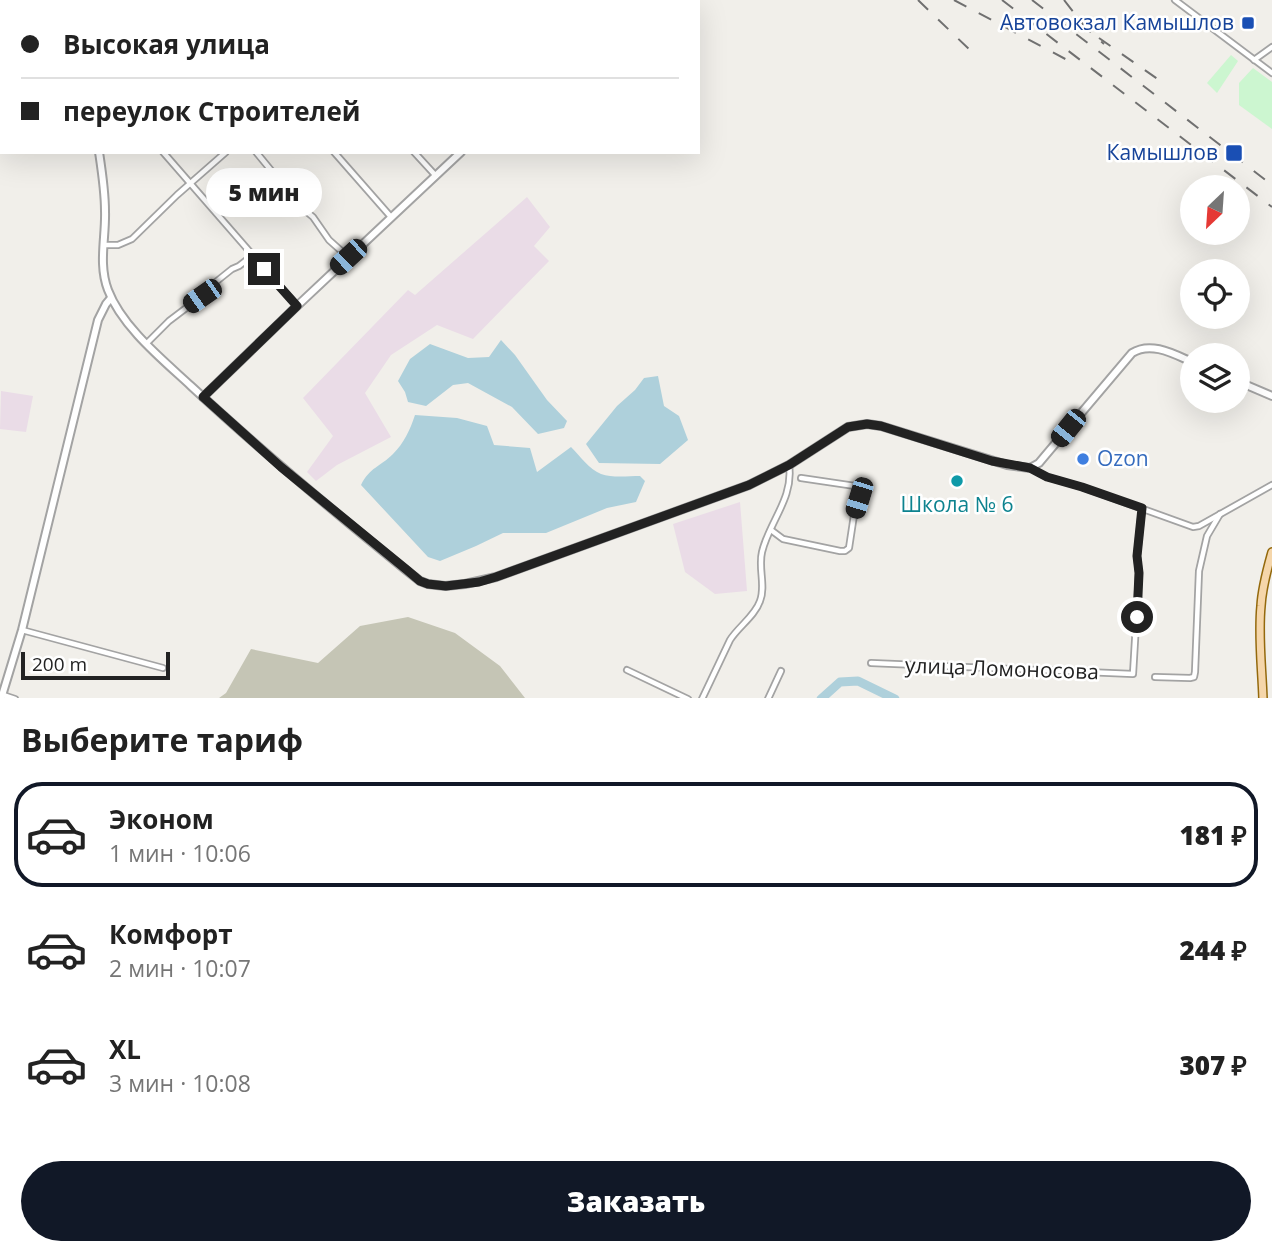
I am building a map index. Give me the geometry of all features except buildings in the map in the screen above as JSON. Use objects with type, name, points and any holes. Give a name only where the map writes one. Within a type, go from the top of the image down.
[{"type":"main road","points":[[1263,698],[1260,607],[1272,552]]},
{"type":"street","points":[[1175,0],[1272,73]]},
{"type":"street","points":[[1254,60],[1272,47]]},
{"type":"street","points":[[99,154],[105,211],[103,272],[111,298],[123,316],[146,344],[281,467],[420,581],[428,584],[454,586],[505,574],[738,489],[789,465],[848,427],[867,424],[1007,465],[1030,468],[1047,477],[1193,527],[1272,485]]},
{"type":"street","points":[[165,154],[297,306]]},
{"type":"street","points":[[104,245],[118,246],[132,239],[224,154]]},
{"type":"street","points":[[258,154],[302,208],[313,217],[329,240],[348,257]]},
{"type":"street","points":[[336,154],[391,217]]},
{"type":"street","points":[[415,154],[436,176]]},
{"type":"street","points":[[203,397],[459,154]]},
{"type":"street","points":[[146,344],[207,289],[253,255]]},
{"type":"street","points":[[15,698],[2,697],[22,630],[98,320],[111,298]]},
{"type":"street","points":[[1030,468],[1039,463],[1127,358],[1137,350],[1154,348],[1180,358]]},
{"type":"street","points":[[1250,387],[1272,396]]},
{"type":"street","points":[[702,698],[730,640],[760,602],[761,558],[765,542],[783,506],[791,476],[789,465]]},
{"type":"street","points":[[771,530],[783,539],[840,551],[849,548],[854,515],[863,489],[801,478]]},
{"type":"street","name":"улица Ломоносова","points":[[871,663],[1133,674],[1139,573],[1137,556],[1142,508]]},
{"type":"street","points":[[1155,677],[1194,677],[1199,571],[1207,536],[1221,513]]},
{"type":"street","points":[[22,630],[163,668]]},
{"type":"street","points":[[627,670],[688,698]]},
{"type":"street","points":[[768,698],[781,671]]},
{"type":"shaded area","points":[[527,197],[550,227],[534,246],[549,261],[473,339],[437,325],[391,355],[365,393],[391,437],[337,465],[316,481],[307,472],[333,436],[303,398],[408,290],[415,295]]},
{"type":"shaded area","points":[[1,391],[33,396],[26,432],[0,429]]},
{"type":"shaded area","points":[[740,502],[747,591],[715,594],[685,572],[673,524]]},
{"type":"shaded area","points":[[408,617],[455,633],[500,666],[525,698],[219,698],[226,693],[251,649],[318,663],[360,626]]},
{"type":"green space","points":[[1231,55],[1238,61],[1217,93],[1207,83]]},
{"type":"green space","points":[[1253,68],[1272,82],[1272,129],[1239,105],[1239,83]]},
{"type":"water","points":[[501,340],[547,400],[567,421],[564,428],[538,434],[512,407],[468,383],[453,385],[426,406],[408,402],[398,381],[410,359],[430,344],[468,358],[489,357]]},
{"type":"water","points":[[658,376],[664,406],[679,416],[688,440],[660,464],[599,463],[586,444],[644,378]]},
{"type":"water","points":[[415,415],[457,418],[487,426],[494,445],[530,448],[537,472],[571,447],[601,474],[640,476],[645,481],[636,502],[607,508],[546,533],[503,533],[440,561],[428,557],[361,485],[368,474],[400,445]]},
{"type":"waterway","points":[[822,698],[840,682],[858,681],[893,698]]},
{"type":"railway","points":[[918,0],[973,53]]},
{"type":"railway","points":[[954,0],[1071,62]]},
{"type":"railway","points":[[1002,0],[1272,207]]},
{"type":"railway","points":[[1032,0],[1272,185]]},
{"type":"railway","points":[[1064,0],[1086,28],[1104,44]]},
{"type":"railway","points":[[1099,38],[1159,80]]},
{"type":"place","name":"Автовокзал Камышлов","points":[[1248,23]]},
{"type":"place","name":"Камышлов","points":[[1234,153]]},
{"type":"place","name":"Ozon","points":[[1083,459]]},
{"type":"place","name":"Школа № 6","points":[[957,481]]},
{"type":"route","points":[[264,269],[297,306],[203,397],[281,467],[420,581],[454,586],[496,577],[749,485],[789,465],[842,430],[867,424],[1007,465],[1030,468],[1047,477],[1142,508],[1137,556],[1137,617]]}]
